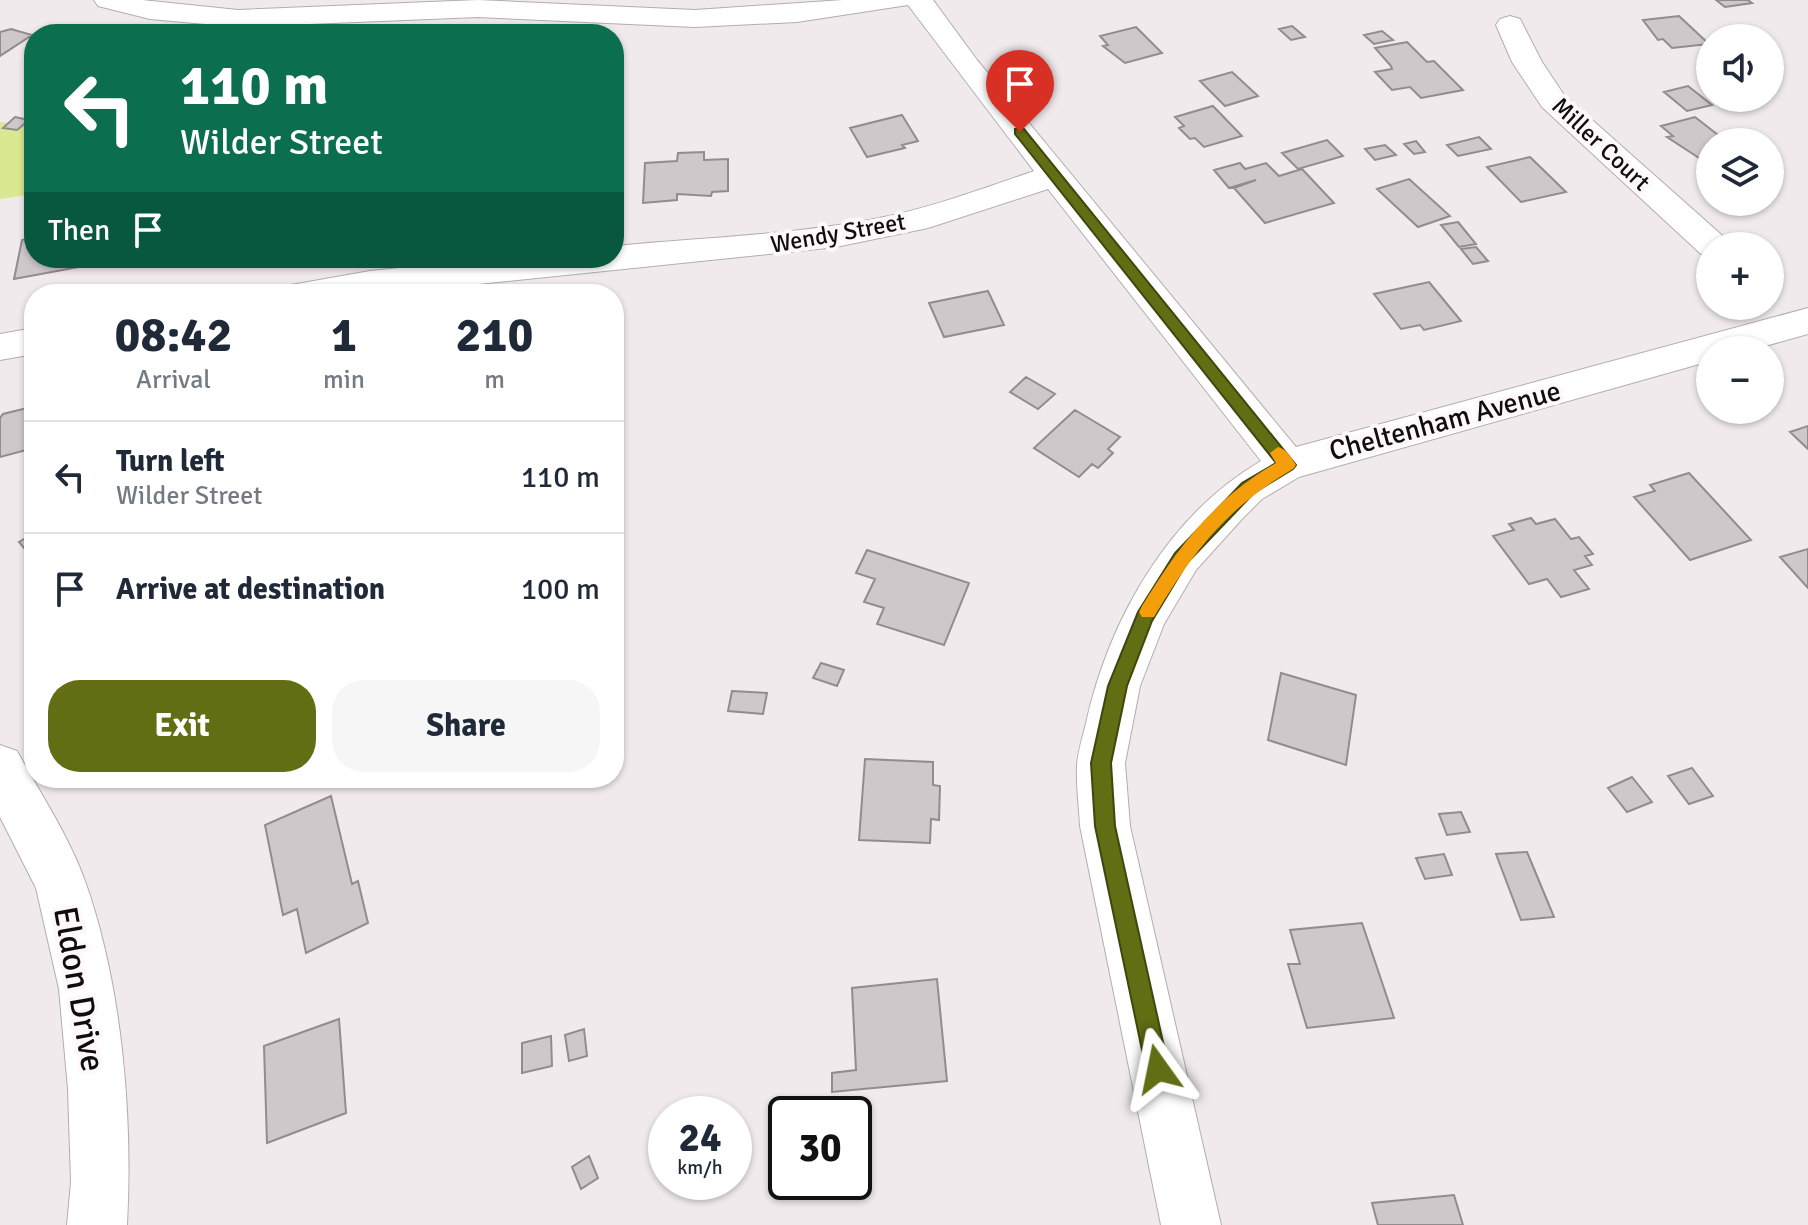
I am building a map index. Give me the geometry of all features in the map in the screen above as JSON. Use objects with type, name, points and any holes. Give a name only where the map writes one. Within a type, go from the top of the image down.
[{"type":"street","points":[[108,0],[159,10],[244,18],[458,9],[696,18],[815,13],[898,0]]},
{"type":"street","points":[[919,0],[1287,465]]},
{"type":"street","name":"Miller Court","points":[[1510,25],[1527,62],[1553,101],[1698,232]]},
{"type":"street","name":"Wendy Street","points":[[624,257],[748,248],[871,231],[973,203],[1055,175]]},
{"type":"street","name":"Wendy Street","points":[[364,284],[516,268]]},
{"type":"street","name":"Cheltenham Avenue","points":[[1191,1225],[1105,826],[1101,763],[1117,686],[1145,617],[1181,558],[1248,488],[1287,465],[1793,314]]},
{"type":"street","points":[[0,347],[24,343]]},
{"type":"street","name":"Eldon Drive","points":[[0,767],[60,882],[86,989],[96,1089],[100,1182],[97,1225]]},
{"type":"green space","points":[[0,122],[24,124],[24,195],[0,199]]},
{"type":"building","points":[[1716,0],[1748,0],[1752,3],[1725,7]]},
{"type":"building","points":[[1679,16],[1696,32],[1696,45],[1672,48],[1663,39],[1658,40],[1643,20]]},
{"type":"building","points":[[1292,26],[1305,37],[1291,40],[1279,29]]},
{"type":"building","points":[[1136,27],[1162,53],[1125,63],[1103,46],[1108,45],[1100,36]]},
{"type":"building","points":[[11,29],[24,33],[24,40],[0,56],[0,32]]},
{"type":"building","points":[[1382,31],[1393,40],[1374,44],[1364,35]]},
{"type":"building","points":[[1407,42],[1427,62],[1434,61],[1463,90],[1421,98],[1410,87],[1392,90],[1375,72],[1392,69],[1375,48]]},
{"type":"building","points":[[1232,72],[1258,96],[1225,106],[1200,81]]},
{"type":"building","points":[[1688,86],[1696,92],[1696,109],[1687,111],[1664,92]]},
{"type":"building","points":[[1213,106],[1242,136],[1204,147],[1179,128],[1184,126],[1175,117]]},
{"type":"building","points":[[902,115],[918,141],[902,145],[905,148],[867,157],[850,128]]},
{"type":"building","points":[[15,117],[24,119],[24,124],[17,130],[3,128]]},
{"type":"building","points":[[1695,117],[1709,128],[1696,128],[1696,156],[1667,137],[1673,136],[1661,126]]},
{"type":"building","points":[[1479,137],[1491,149],[1458,156],[1447,145]]},
{"type":"building","points":[[1327,140],[1343,156],[1298,169],[1282,153]]},
{"type":"building","points":[[1416,141],[1425,152],[1414,154],[1404,144]]},
{"type":"building","points":[[1385,145],[1396,155],[1375,160],[1365,149]]},
{"type":"building","points":[[704,152],[704,160],[728,159],[728,191],[712,192],[711,196],[677,194],[677,200],[643,203],[645,163],[677,161],[678,153]]},
{"type":"building","points":[[1530,157],[1566,192],[1521,202],[1487,167]]},
{"type":"building","points":[[1240,163],[1245,169],[1266,163],[1279,176],[1302,169],[1334,203],[1265,223],[1234,188],[1256,180],[1229,188],[1214,170]]},
{"type":"building","points":[[1409,179],[1450,216],[1418,227],[1377,189]]},
{"type":"building","points":[[1458,222],[1476,244],[1459,247],[1441,225]]},
{"type":"building","points":[[22,240],[24,268],[74,268],[14,279]]},
{"type":"building","points":[[1476,247],[1488,261],[1473,264],[1461,249]]},
{"type":"building","points":[[1429,282],[1461,321],[1424,330],[1420,325],[1401,329],[1374,294]]},
{"type":"building","points":[[988,291],[1004,325],[944,337],[929,303]]},
{"type":"building","points":[[1026,377],[1055,394],[1038,409],[1010,392]]},
{"type":"building","points":[[24,409],[24,451],[0,457],[0,418],[3,414]]},
{"type":"building","points":[[1075,410],[1120,437],[1108,449],[1113,453],[1098,468],[1092,464],[1079,477],[1034,448]]},
{"type":"building","points":[[1808,426],[1808,449],[1790,432]]},
{"type":"building","points":[[1689,473],[1751,540],[1690,560],[1634,497],[1655,491],[1650,485]]},
{"type":"building","points":[[1531,518],[1536,524],[1555,519],[1571,539],[1579,537],[1593,554],[1585,556],[1592,565],[1574,570],[1589,589],[1561,597],[1547,579],[1529,584],[1493,536],[1514,530],[1509,524]]},
{"type":"building","points":[[1808,549],[1808,588],[1780,557]]},
{"type":"building","points":[[867,550],[969,583],[944,645],[877,624],[884,608],[864,602],[875,579],[856,573]]},
{"type":"building","points":[[821,663],[844,670],[837,686],[813,678]]},
{"type":"building","points":[[1281,673],[1356,695],[1346,765],[1268,740]]},
{"type":"building","points":[[732,691],[767,693],[763,714],[728,711]]},
{"type":"building","points":[[865,759],[933,762],[933,785],[940,786],[939,820],[931,819],[930,843],[859,840]]},
{"type":"building","points":[[1692,768],[1713,796],[1689,804],[1668,776]]},
{"type":"building","points":[[1632,777],[1652,802],[1627,812],[1608,788]]},
{"type":"building","points":[[331,796],[352,884],[358,881],[368,923],[306,953],[297,909],[283,915],[265,825]]},
{"type":"building","points":[[1461,812],[1470,832],[1447,835],[1439,814]]},
{"type":"building","points":[[1527,852],[1554,917],[1521,920],[1496,854]]},
{"type":"building","points":[[1444,854],[1452,875],[1425,879],[1416,858]]},
{"type":"building","points":[[1362,923],[1394,1018],[1307,1028],[1288,964],[1300,964],[1290,930]]},
{"type":"building","points":[[937,979],[947,1081],[832,1092],[832,1073],[856,1070],[852,988]]},
{"type":"building","points":[[339,1019],[346,1113],[267,1143],[264,1046]]},
{"type":"building","points":[[584,1029],[587,1056],[569,1061],[565,1035]]},
{"type":"building","points":[[551,1036],[552,1066],[522,1073],[522,1043]]},
{"type":"building","points":[[589,1156],[598,1178],[581,1189],[572,1167]]},
{"type":"building","points":[[1454,1195],[1463,1225],[1378,1225],[1372,1203]]},
{"type":"slow traffic","points":[[1148,612],[1181,558],[1227,507],[1248,488],[1287,465],[1278,453]]},
{"type":"route","points":[[1020,132],[1287,465],[1248,488],[1181,558],[1145,617],[1117,686],[1101,763],[1101,794],[1116,880],[1158,1069]]}]
